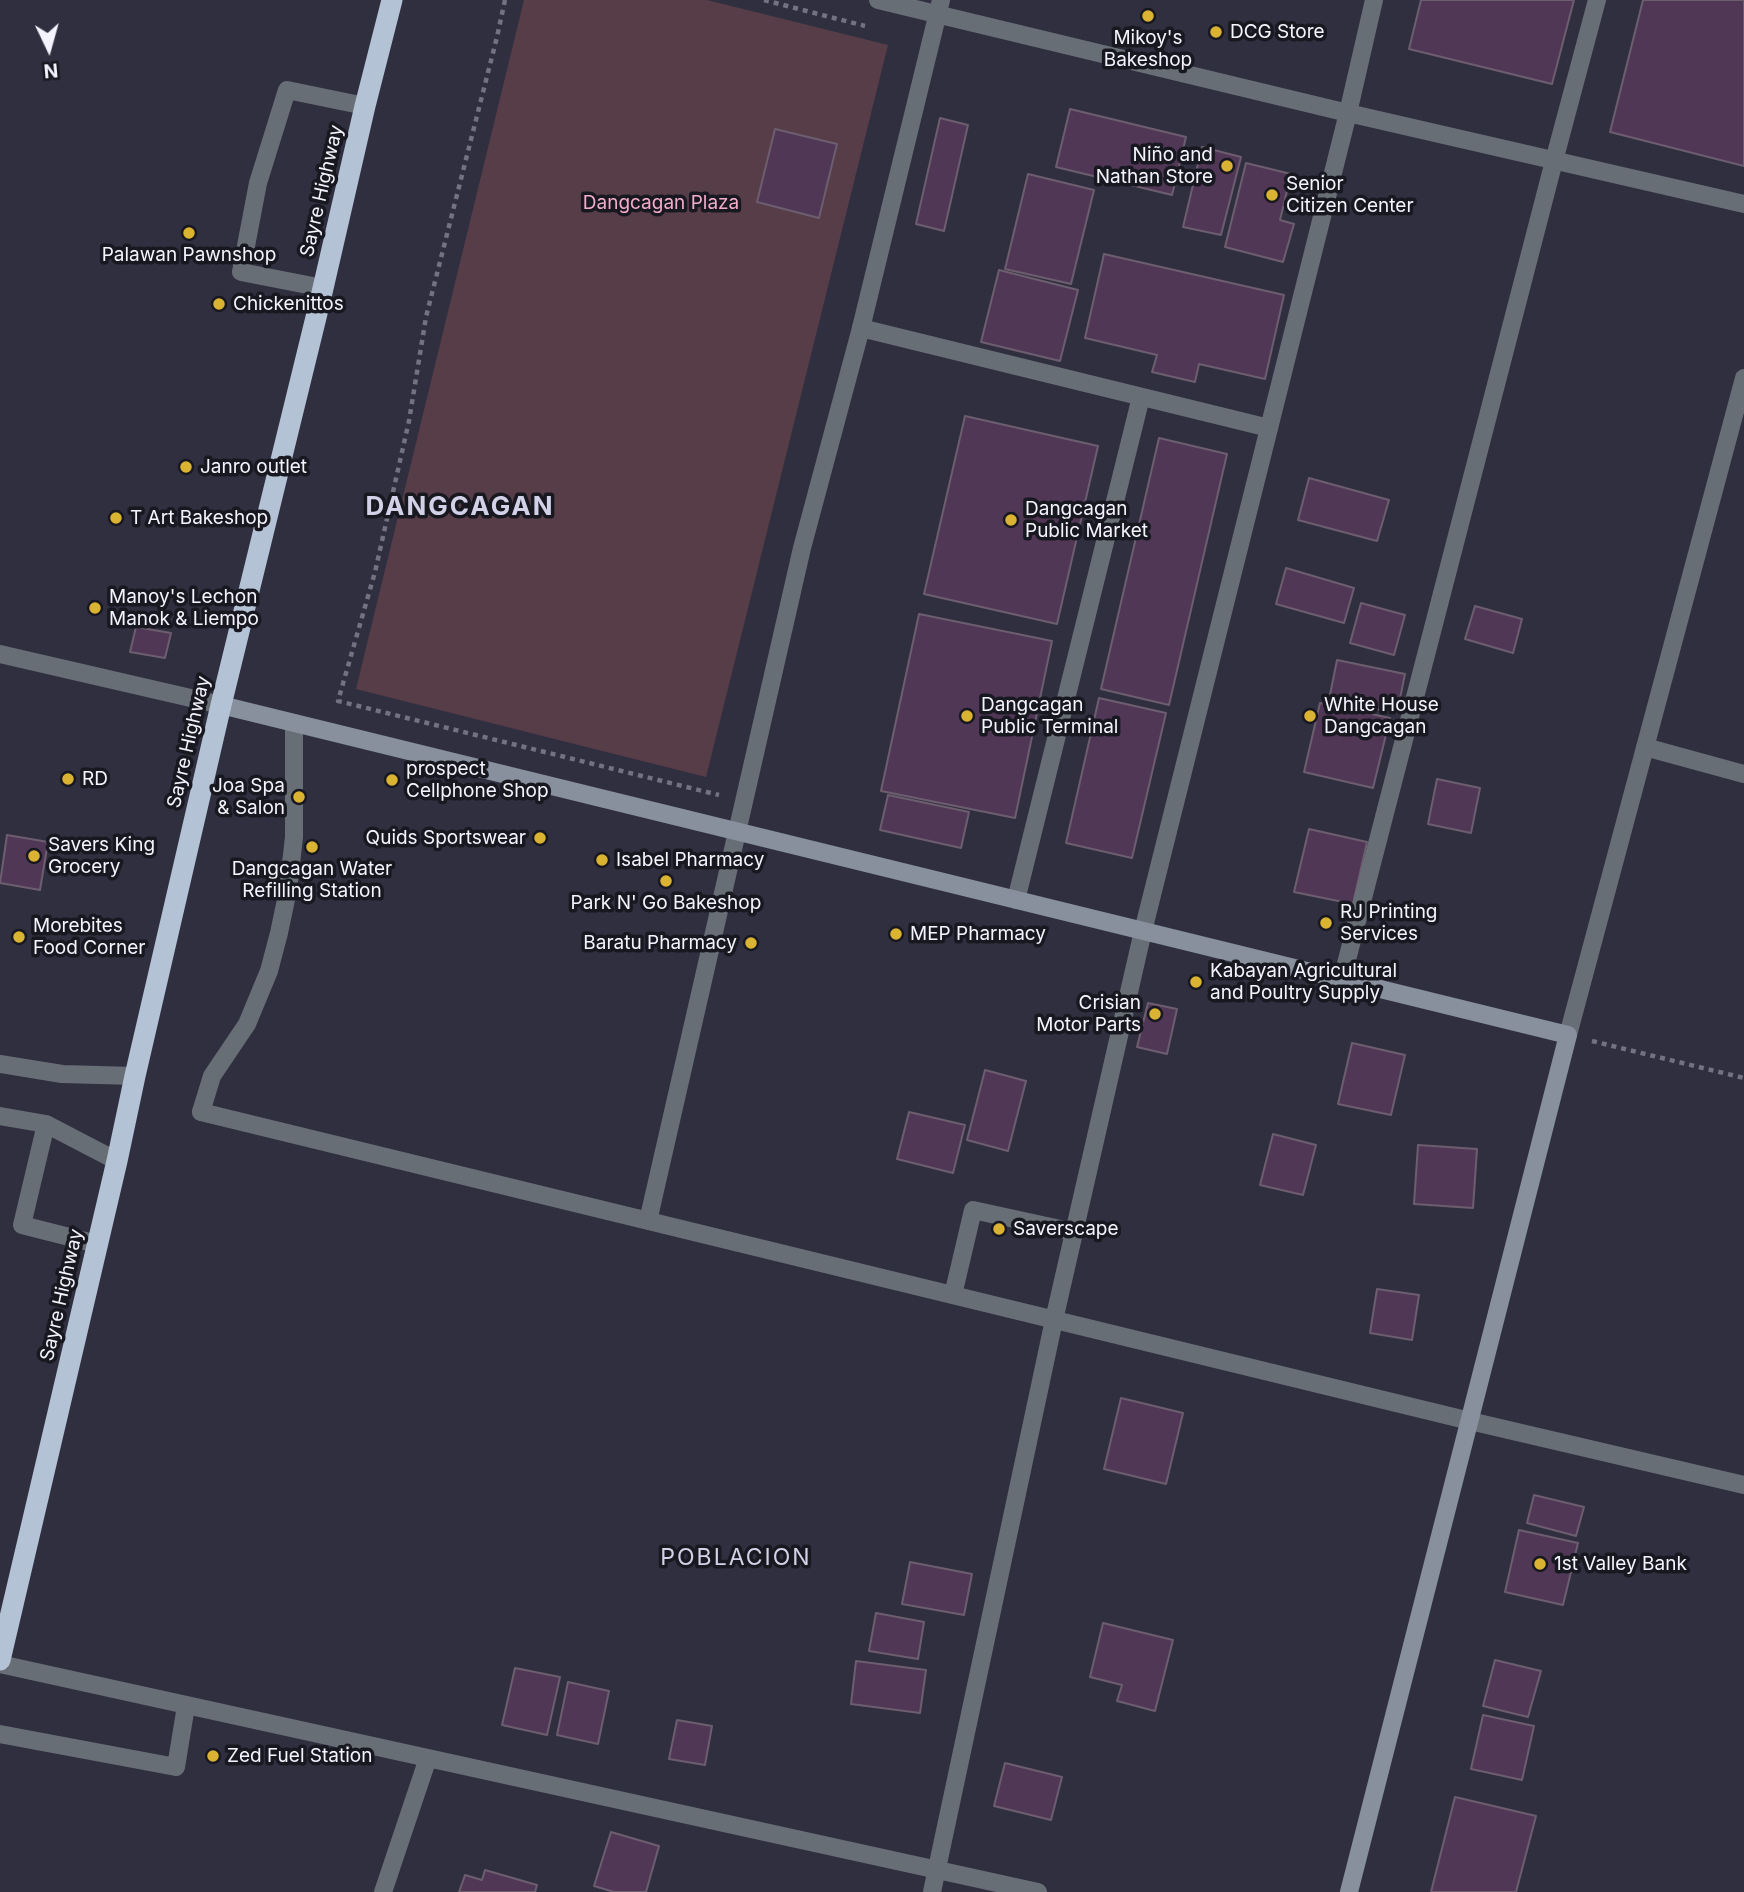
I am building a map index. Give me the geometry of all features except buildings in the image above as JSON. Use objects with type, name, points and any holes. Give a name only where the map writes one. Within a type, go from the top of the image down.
[{"type":"highway","name":"Sayre Highway","points":[[0,1662],[221,705],[392,0]]},
{"type":"street","points":[[878,0],[939,8],[1348,113],[1744,204]]},
{"type":"street","points":[[932,1892],[1054,1320],[1143,931],[1374,0]]},
{"type":"street","points":[[1342,979],[1597,0]]},
{"type":"street","points":[[648,1221],[802,548],[861,328],[939,8]]},
{"type":"street","points":[[323,288],[241,272],[258,183],[287,90],[365,106]]},
{"type":"street","points":[[861,328],[1269,428]]},
{"type":"street","points":[[1349,1892],[1568,1035],[1744,378]]},
{"type":"street","points":[[1016,900],[1141,397]]},
{"type":"street","points":[[0,654],[221,705],[1568,1035]]},
{"type":"street","points":[[294,723],[294,837],[288,890],[279,933],[269,971],[247,1024],[212,1076],[201,1112],[1470,1421],[1744,1485]]},
{"type":"street","points":[[1645,747],[1744,774]]},
{"type":"street","points":[[0,1064],[62,1074],[135,1076]]},
{"type":"street","points":[[0,1116],[46,1124],[117,1161]]},
{"type":"street","points":[[46,1124],[22,1225],[97,1244]]},
{"type":"street","points":[[953,1295],[973,1210],[1074,1232]]},
{"type":"street","points":[[0,1662],[186,1706],[1038,1892]]},
{"type":"street","points":[[0,1734],[176,1767],[186,1706]]},
{"type":"street","points":[[383,1892],[428,1758]]},
{"type":"path","points":[[505,0],[426,317],[409,421],[375,572],[338,701],[721,796]]},
{"type":"path","points":[[764,0],[869,27]]},
{"type":"path","points":[[1568,1035],[1744,1078]]},
{"type":"green space","name":"Dangcagan Plaza","points":[[524,0],[707,0],[888,45],[706,777],[356,689]]},
{"type":"place","name":"Mikoy's Bakeshop","points":[[1148,16]]},
{"type":"place","name":"DCG Store","points":[[1216,32]]},
{"type":"place","name":"Niño and Nathan Store","points":[[1227,166]]},
{"type":"place","name":"Senior Citizen Center","points":[[1272,195]]},
{"type":"place","name":"Palawan Pawnshop","points":[[189,233]]},
{"type":"place","name":"Chickenittos","points":[[219,304]]},
{"type":"place","name":"Janro outlet","points":[[186,467]]},
{"type":"place","name":"T Art Bakeshop","points":[[116,518]]},
{"type":"place","name":"Dangcagan Public Market","points":[[1011,520]]},
{"type":"place","name":"Manoy's Lechon Manok & Liempo","points":[[95,608]]},
{"type":"place","name":"Dangcagan Public Terminal","points":[[967,716]]},
{"type":"place","name":"White House Dangcagan","points":[[1310,716]]},
{"type":"place","name":"RD","points":[[68,779]]},
{"type":"place","name":"prospect Cellphone Shop","points":[[392,780]]},
{"type":"place","name":"Joa Spa & Salon","points":[[299,797]]},
{"type":"place","name":"Quids Sportswear","points":[[540,838]]},
{"type":"place","name":"Dangcagan Water Refilling Station","points":[[312,847]]},
{"type":"place","name":"Savers King Grocery","points":[[34,856]]},
{"type":"place","name":"Isabel Pharmacy","points":[[602,860]]},
{"type":"place","name":"Park N' Go Bakeshop","points":[[666,881]]},
{"type":"place","name":"RJ Printing Services","points":[[1326,923]]},
{"type":"place","name":"MEP Pharmacy","points":[[896,934]]},
{"type":"place","name":"Morebites Food Corner","points":[[19,937]]},
{"type":"place","name":"Baratu Pharmacy","points":[[751,943]]},
{"type":"place","name":"Kabayan Agricultural and Poultry Supply","points":[[1196,982]]},
{"type":"place","name":"Crisian Motor Parts","points":[[1155,1014]]},
{"type":"place","name":"Saverscape","points":[[999,1229]]},
{"type":"place","name":"1st Valley Bank","points":[[1540,1564]]},
{"type":"place","name":"Zed Fuel Station","points":[[213,1756]]},
{"type":"district","name":"DANGCAGAN","points":[[460,507]]},
{"type":"district","name":"POBLACION","points":[[736,1558]]}]
